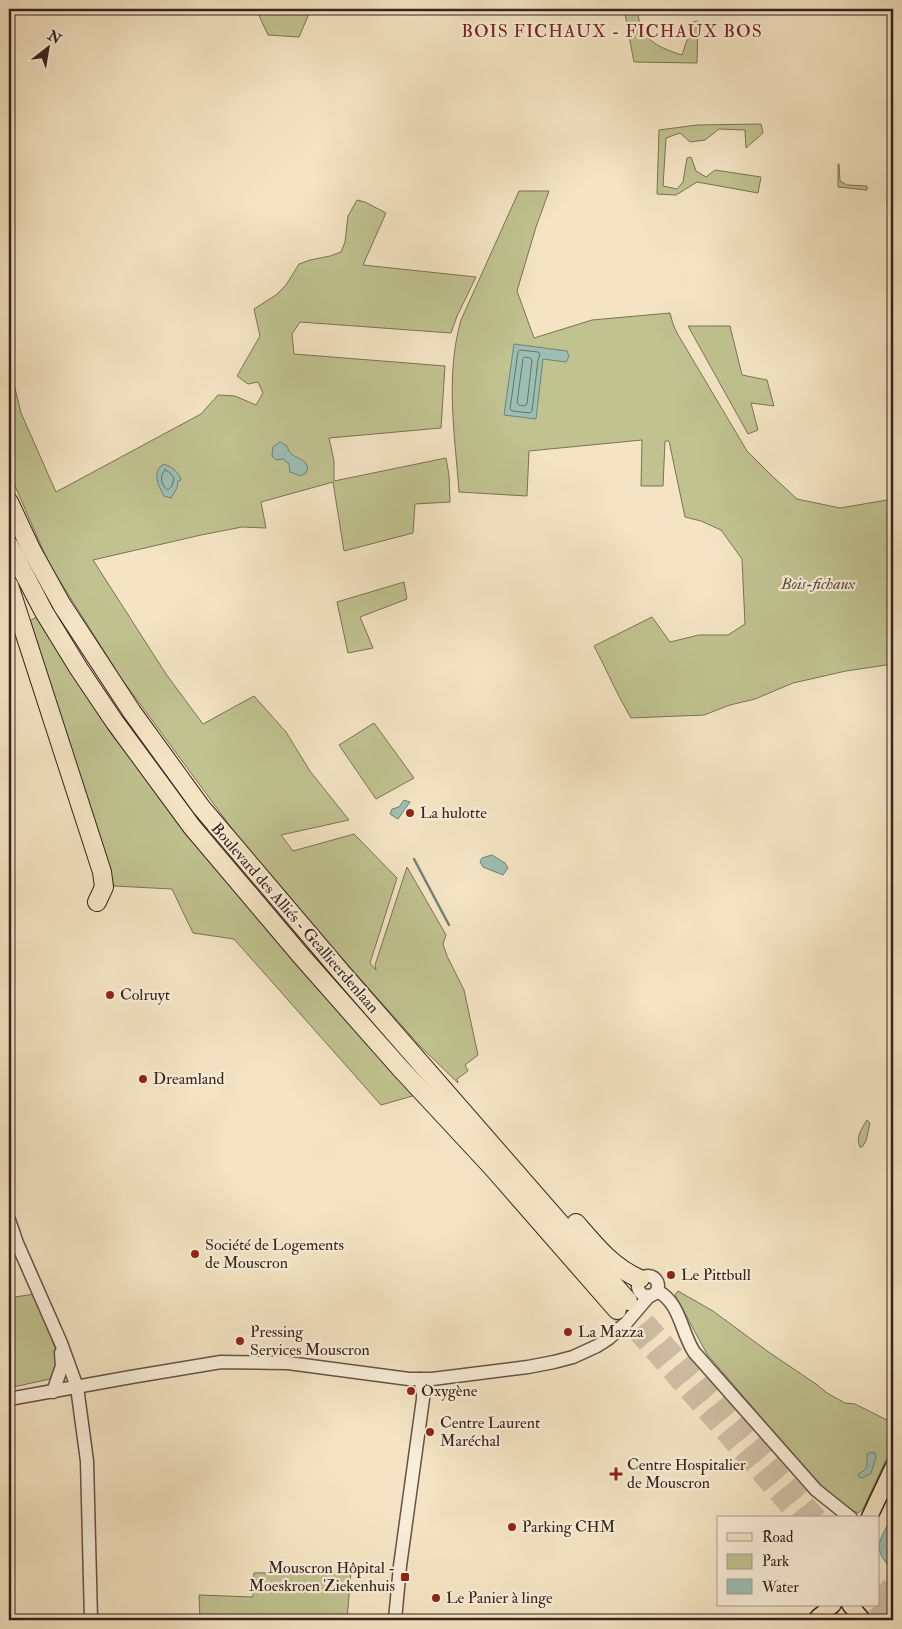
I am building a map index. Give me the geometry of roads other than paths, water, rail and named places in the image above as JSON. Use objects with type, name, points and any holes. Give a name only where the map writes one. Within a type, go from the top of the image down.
[{"type":"highway","name":"Boulevard des Alliés - Geallieerdenlaan","points":[[9,502],[31,549],[62,605],[132,712],[207,815],[430,1074],[639,1297]]},
{"type":"highway","name":"Boulevard des Alliés - Geallieerdenlaan","points":[[9,544],[44,612],[79,669],[114,721],[192,827],[302,956],[492,1167],[639,1297]]},
{"type":"highway","points":[[9,585],[102,872],[104,887],[97,902]]},
{"type":"highway","points":[[430,1074],[457,1095],[500,1139],[608,1259],[623,1271],[639,1297]]},
{"type":"main road","points":[[870,1516],[893,1467]]},
{"type":"main road","points":[[819,1614],[831,1606]]},
{"type":"main road","points":[[850,1606],[863,1620]]},
{"type":"street","points":[[9,1220],[77,1387],[87,1461],[91,1620]]},
{"type":"street","points":[[9,1399],[131,1376],[222,1362],[288,1363],[401,1379],[432,1379],[528,1367],[573,1356],[608,1339],[626,1324],[639,1297],[667,1297],[672,1303],[688,1343],[694,1352],[816,1490],[848,1516]]},
{"type":"street","points":[[53,1392],[62,1366],[55,1331]]},
{"type":"street","points":[[395,1620],[400,1566],[423,1391],[420,1379]]},
{"type":"water","points":[[514,344],[567,351],[569,356],[566,362],[543,359],[536,419],[504,415]]},
{"type":"water","points":[[280,442],[287,446],[292,454],[305,462],[308,467],[306,473],[301,476],[290,472],[289,464],[283,459],[276,460],[272,456],[273,447]]},
{"type":"water","points":[[163,464],[174,470],[181,480],[178,481],[177,488],[171,498],[164,496],[157,480],[158,472]]},
{"type":"water","points":[[404,800],[410,802],[398,819],[390,814],[392,809],[399,807]]},
{"type":"water","points":[[492,855],[505,863],[508,868],[503,875],[483,867],[480,862],[482,858]]},
{"type":"water","points":[[875,1453],[876,1457],[871,1473],[863,1478],[859,1477],[858,1474],[867,1466],[867,1454]]},
{"type":"water","points":[[891,1518],[893,1519],[893,1571],[882,1557],[880,1551],[880,1540]]},
{"type":"waterway","points":[[414,859],[449,925]]},
{"type":"tunnel","points":[[628,1301],[816,1516]]},
{"type":"tunnel","points":[[617,1310],[797,1516]]},
{"type":"tunnel","points":[[880,1588],[893,1603]]},
{"type":"tunnel","points":[[877,1606],[889,1620]]},
{"type":"place","name":"La hulotte","points":[[410,813]]},
{"type":"place","name":"Colruyt","points":[[110,995]]},
{"type":"place","name":"Dreamland","points":[[143,1079]]},
{"type":"place","name":"Société de Logements de Mouscron","points":[[195,1254]]},
{"type":"place","name":"Le Pittbull","points":[[671,1275]]},
{"type":"place","name":"La Mazza","points":[[568,1332]]},
{"type":"place","name":"Pressing Services Mouscron","points":[[240,1341]]},
{"type":"place","name":"Oxygène","points":[[411,1391]]},
{"type":"place","name":"Centre Laurent Maréchal","points":[[430,1432]]},
{"type":"place","name":"Centre Hospitalier de Mouscron","points":[[616,1474]]},
{"type":"place","name":"Parking CHM","points":[[512,1527]]},
{"type":"place","name":"Mouscron Hôpital - Moeskroen Ziekenhuis","points":[[405,1577]]},
{"type":"place","name":"Le Panier à linge","points":[[436,1598]]},
{"type":"district","name":"BOIS FICHAUX - FICHAUX BOS","points":[[612,31]]},
{"type":"park label","name":"Bois-fichaux","points":[[818,584]]}]
